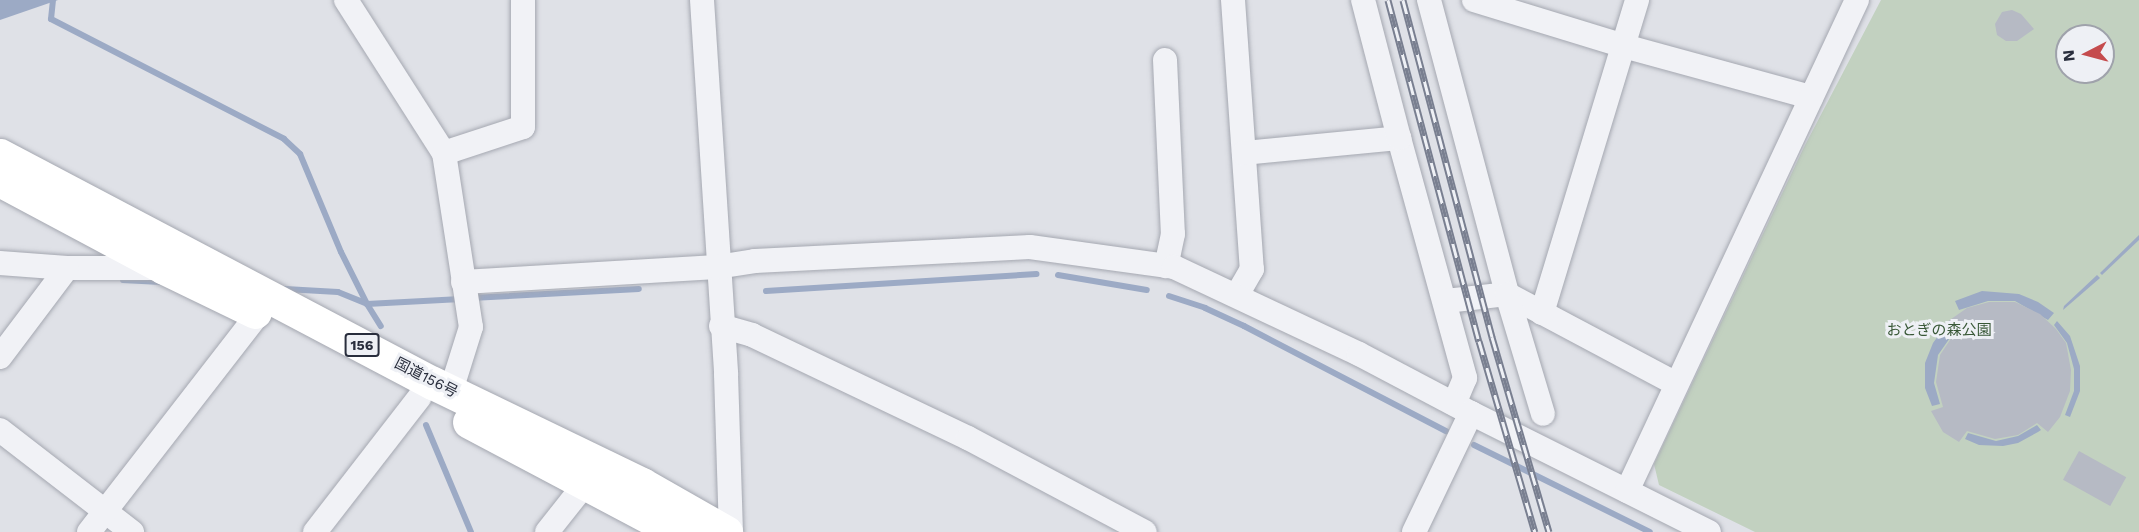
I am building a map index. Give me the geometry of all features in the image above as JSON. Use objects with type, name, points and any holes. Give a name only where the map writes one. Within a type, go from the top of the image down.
[{"type":"highway","name":"国道156号","points":[[0,154],[451,391],[632,479],[726,532]]},
{"type":"highway","name":"国道156号","points":[[0,180],[164,268],[258,314],[677,532]]},
{"type":"street","points":[[346,0],[444,153],[471,327],[451,391]]},
{"type":"street","points":[[444,153],[523,127],[523,0]]},
{"type":"street","points":[[702,0],[717,267],[726,374],[731,532]]},
{"type":"street","points":[[1233,0],[1252,269],[1237,295]]},
{"type":"street","points":[[1363,0],[1465,378],[1462,409],[1414,532]]},
{"type":"street","points":[[1430,0],[1507,294],[1543,414]]},
{"type":"street","points":[[1474,0],[1623,46],[1811,97]]},
{"type":"street","points":[[1542,313],[1637,0]]},
{"type":"street","points":[[1627,491],[1857,0]]},
{"type":"street","points":[[1164,60],[1173,234],[1166,266]]},
{"type":"street","points":[[1244,153],[1399,138]]},
{"type":"street","points":[[464,282],[717,267],[755,261],[1030,247],[1166,266],[1237,295],[1359,354],[1462,409],[1709,532]]},
{"type":"street","points":[[0,263],[67,268],[164,268]]},
{"type":"street","points":[[0,357],[67,268]]},
{"type":"street","points":[[1446,301],[1507,294],[1676,384]]},
{"type":"street","points":[[90,532],[258,314]]},
{"type":"street","points":[[721,326],[752,335],[968,438],[1145,532]]},
{"type":"street","points":[[315,532],[420,398]]},
{"type":"street","points":[[0,430],[132,532]]},
{"type":"street","points":[[547,532],[585,484]]},
{"type":"green space","name":"おとぎの森公園","points":[[1881,0],[2139,0],[2139,532],[1755,532],[1659,485],[1654,464],[1804,147]]},
{"type":"water","points":[[0,0],[58,0],[0,20]]},
{"type":"water","points":[[2139,235],[2139,240],[2102,275],[2100,273]]},
{"type":"water","points":[[2097,275],[2100,278],[2063,310],[2064,306]]},
{"type":"water","points":[[1982,291],[2019,294],[2038,302],[2054,313],[2048,320],[2015,301],[1988,301],[1959,310],[1955,301]]},
{"type":"water","points":[[2057,321],[2070,336],[2080,366],[2080,391],[2070,417],[2065,415],[2074,391],[2074,369],[2067,343],[2054,325]]},
{"type":"water","points":[[1944,328],[1952,335],[1938,355],[1934,383],[1940,404],[1932,406],[1925,388],[1925,363],[1933,343]]},
{"type":"water","points":[[2037,425],[2041,430],[2038,432],[2018,443],[2003,446],[1979,445],[1965,439],[1968,433],[1996,441],[2018,436]]},
{"type":"building","points":[[2012,10],[2021,14],[2034,29],[2017,41],[2006,41],[1997,35],[1995,24],[2002,12]]},
{"type":"building","points":[[1989,302],[2015,302],[2040,314],[2056,329],[2066,343],[2071,370],[2070,391],[2060,417],[2048,432],[2037,423],[2018,435],[1995,439],[1967,431],[1959,442],[1943,432],[1931,411],[1943,407],[1936,382],[1940,355],[1954,334],[1944,324],[1967,308]]},
{"type":"building","points":[[2079,451],[2126,477],[2110,506],[2063,480]]},
{"type":"waterway","points":[[53,0],[51,19],[284,139],[300,154],[341,252],[367,304],[381,326]]},
{"type":"waterway","points":[[766,291],[1036,274]]},
{"type":"waterway","points":[[1058,275],[1147,290]]},
{"type":"waterway","points":[[123,280],[161,282]]},
{"type":"waterway","points":[[285,289],[338,292],[367,304],[461,299]]},
{"type":"waterway","points":[[471,298],[639,289]]},
{"type":"waterway","points":[[1169,296],[1205,308],[1244,326],[1446,431]]},
{"type":"waterway","points":[[426,425],[471,532]]},
{"type":"waterway","points":[[1474,445],[1650,532]]},
{"type":"railway","points":[[1388,0],[1479,341],[1535,532]]},
{"type":"railway","points":[[1403,0],[1492,337],[1549,532]]}]
